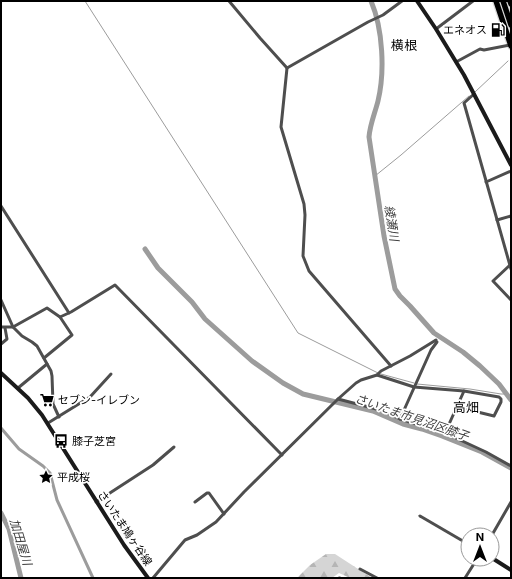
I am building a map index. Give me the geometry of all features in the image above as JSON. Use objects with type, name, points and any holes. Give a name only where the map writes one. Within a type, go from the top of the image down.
[{"type":"highway","points":[[496,1],[511,45]]},
{"type":"highway","points":[[503,1],[511,25]]},
{"type":"main road","points":[[417,1],[456,62],[511,165]]},
{"type":"main road","name":"さいたま鳩ヶ谷線","points":[[1,373],[35,406],[48,423],[96,502],[148,578]]},
{"type":"main road","points":[[500,563],[511,570]]},
{"type":"street","points":[[229,1],[287,68],[281,127],[304,204],[304,261],[309,271],[391,366]]},
{"type":"street","points":[[287,68],[370,20],[380,16],[402,1]]},
{"type":"street","points":[[436,29],[473,1]]},
{"type":"street","points":[[456,62],[480,49],[484,50],[511,45]]},
{"type":"street","points":[[474,94],[464,103],[511,269]]},
{"type":"street","points":[[486,182],[511,171]]},
{"type":"street","points":[[1,206],[69,313]]},
{"type":"street","points":[[497,220],[511,216]]},
{"type":"street","points":[[510,264],[493,281],[511,300]]},
{"type":"street","points":[[60,317],[114,285],[282,455]]},
{"type":"street","points":[[1,300],[13,327],[22,336],[35,344],[47,364],[52,376],[53,404],[59,417]]},
{"type":"street","points":[[1,327],[13,327],[47,308],[60,317],[72,335],[44,358]]},
{"type":"street","points":[[1,344],[7,339],[5,328]]},
{"type":"street","points":[[153,578],[185,540],[197,535],[216,522],[337,400],[361,380],[378,374],[436,340],[437,342],[431,350],[400,419]]},
{"type":"street","points":[[18,388],[47,364]]},
{"type":"street","points":[[48,423],[90,397],[111,374]]},
{"type":"street","points":[[378,374],[414,387],[464,391],[499,397],[501,402],[494,416],[457,407]]},
{"type":"street","points":[[445,433],[464,391]]},
{"type":"street","points":[[337,400],[380,410],[400,419],[445,433],[486,452],[511,466]]},
{"type":"street","points":[[96,502],[153,465],[174,447]]},
{"type":"street","points":[[195,502],[209,493],[224,514]]},
{"type":"street","points":[[497,527],[511,502]]},
{"type":"street","points":[[420,516],[460,539]]},
{"type":"street","points":[[465,578],[472,567]]},
{"type":"street","points":[[360,569],[377,578]]},
{"type":"green space","points":[[326,554],[335,554],[372,578],[350,578],[339,573],[332,578],[297,578],[310,565]]},
{"type":"waterway","points":[[85,1],[298,333],[378,373]]},
{"type":"waterway","name":"綾瀬川","points":[[371,1],[375,12],[380,37],[382,51],[382,77],[369,137],[384,236],[395,289],[434,333],[463,352],[480,366],[499,384],[511,400]]},
{"type":"waterway","points":[[475,92],[508,61]]},
{"type":"waterway","points":[[375,176],[469,96]]},
{"type":"waterway","name":"さいたま市見沼区膝子","points":[[145,249],[158,268],[192,302],[205,319],[252,361],[283,383],[303,394],[373,411],[403,424],[442,436],[482,452],[511,468]]},
{"type":"waterway","points":[[381,374],[414,383]]},
{"type":"waterway","points":[[417,384],[507,394]]},
{"type":"waterway","points":[[1,428],[19,449],[43,466],[50,473],[57,500],[93,578]]},
{"type":"waterway","name":"加田屋川","points":[[1,513],[9,529],[21,578]]},
{"type":"place","name":"エネオス","points":[[498,30]]},
{"type":"place","name":"セブン-イレブン","points":[[47,400]]},
{"type":"place","name":"膝子芝宮","points":[[61,441]]},
{"type":"place","name":"平成桜","points":[[46,477]]},
{"type":"district","name":"横根","points":[[404,45]]},
{"type":"district","name":"高畑","points":[[466,407]]}]
